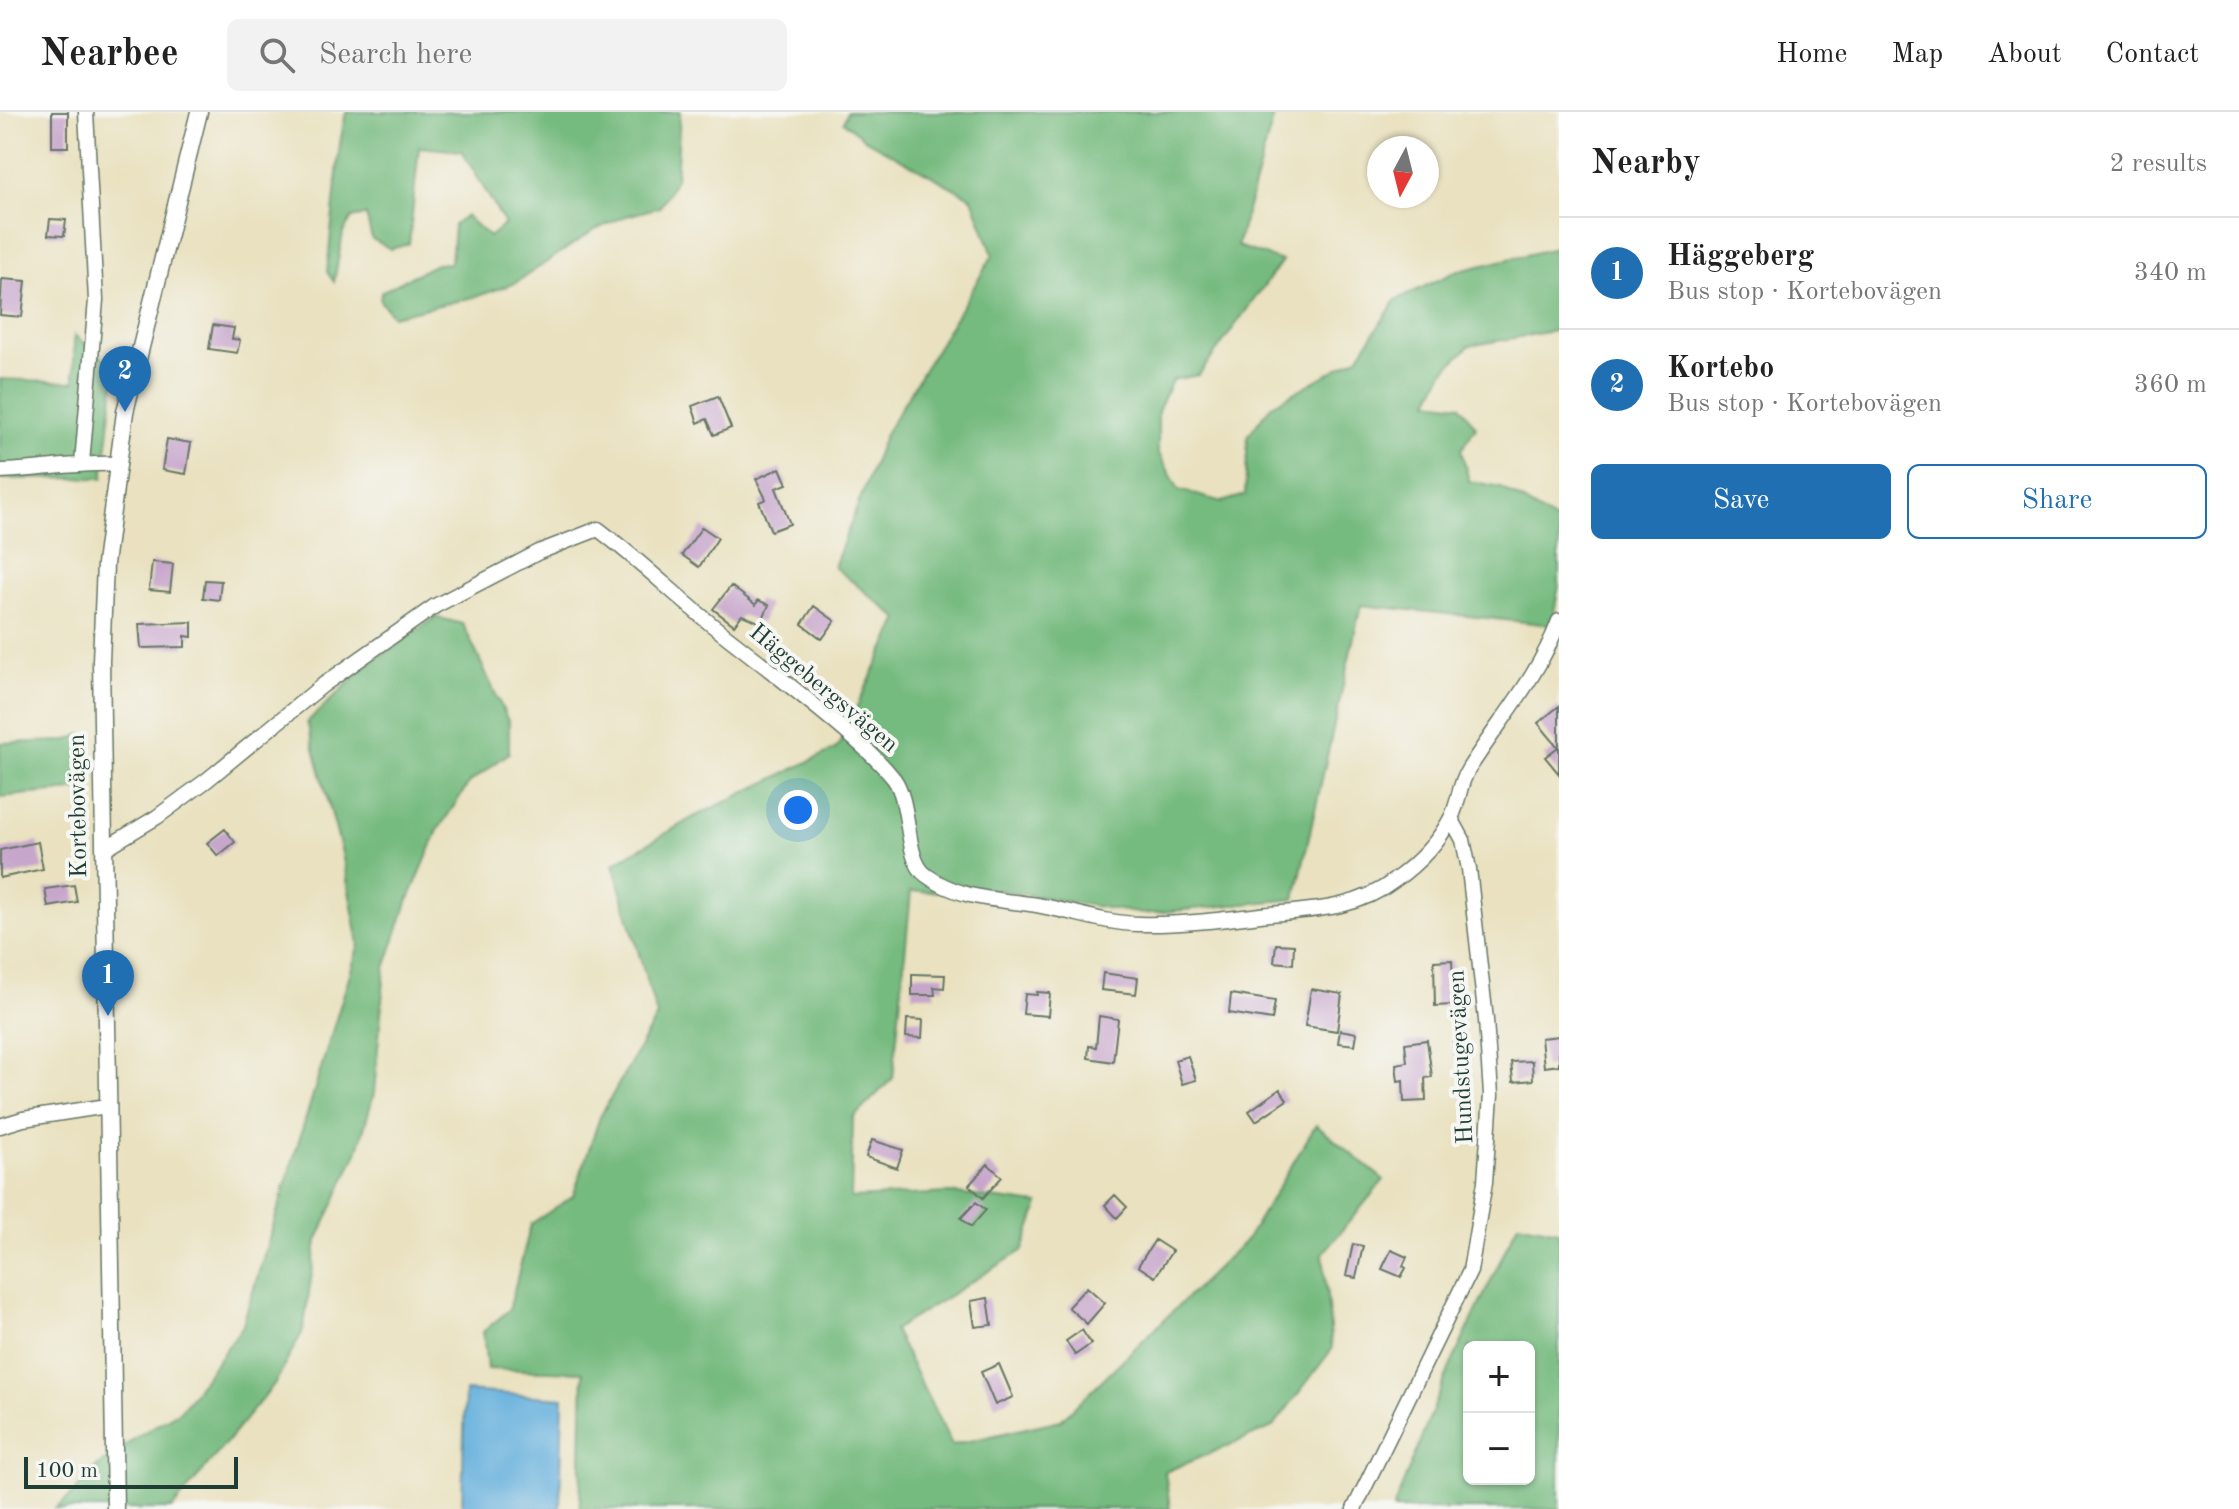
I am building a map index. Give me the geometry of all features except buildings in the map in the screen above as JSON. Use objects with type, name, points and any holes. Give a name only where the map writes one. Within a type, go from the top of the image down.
[{"type":"street","points":[[82,463],[96,300],[86,112]]},
{"type":"street","name":"Kortebovägen","points":[[115,1509],[101,661],[105,564],[125,412],[199,112]]},
{"type":"street","points":[[0,471],[82,463],[119,464]]},
{"type":"street","name":"Häggebergsvägen","points":[[104,849],[157,817],[323,685],[435,606],[539,552],[598,529],[871,753],[896,782],[907,809],[910,844],[922,873],[949,889],[981,899],[1033,904],[1088,918],[1137,924],[1212,921],[1341,907],[1368,898],[1393,882],[1418,861],[1451,818],[1465,774],[1536,670],[1558,630]]},
{"type":"street","name":"Hundstugevägen","points":[[1354,1509],[1470,1271],[1485,1182],[1491,1095],[1486,1020],[1469,869],[1463,840],[1451,818]]},
{"type":"street","points":[[0,1126],[23,1119],[107,1106]]},
{"type":"green space","points":[[346,112],[680,112],[676,179],[660,207],[623,217],[593,231],[515,283],[478,296],[393,316],[380,301],[381,292],[436,264],[451,263],[454,225],[466,216],[489,237],[505,224],[462,151],[419,147],[409,244],[391,249],[372,239],[366,215],[352,218],[343,233],[334,282],[327,272]]},
{"type":"green space","points":[[847,112],[1275,112],[1237,246],[1282,261],[1199,375],[1172,380],[1158,411],[1158,452],[1179,490],[1222,502],[1245,495],[1248,435],[1272,405],[1358,357],[1396,300],[1455,272],[1559,247],[1559,330],[1469,346],[1444,371],[1429,401],[1460,405],[1476,427],[1461,450],[1469,481],[1500,487],[1559,523],[1559,585],[1552,625],[1361,605],[1295,899],[1143,914],[998,890],[911,892],[893,1078],[853,1118],[851,1198],[949,1193],[1039,1204],[1023,1250],[894,1330],[952,1445],[1061,1420],[1247,1239],[1316,1125],[1384,1180],[1323,1253],[1332,1349],[1273,1427],[1165,1472],[1170,1509],[580,1509],[583,1372],[487,1369],[483,1332],[509,1310],[531,1224],[573,1196],[600,1117],[657,1016],[613,864],[694,817],[837,748],[899,619],[834,567],[885,434],[993,255],[972,198],[866,140],[843,122]]},
{"type":"green space","points":[[74,335],[116,368],[103,478],[0,479],[0,379],[74,382]]},
{"type":"green space","points":[[436,617],[463,624],[509,723],[509,753],[469,783],[438,830],[406,906],[385,968],[374,1093],[358,1150],[317,1241],[303,1331],[275,1383],[172,1509],[55,1509],[74,1493],[93,1470],[138,1436],[181,1410],[242,1327],[359,944],[342,853],[307,722],[370,663]]},
{"type":"green space","points":[[82,734],[83,789],[0,797],[0,743],[66,741]]},
{"type":"green space","points":[[1518,1223],[1559,1231],[1559,1509],[1393,1509],[1450,1367]]},
{"type":"water","points":[[465,1391],[563,1398],[560,1509],[462,1509]]},
{"type":"place","name":"Kortebo","points":[[125,412]]},
{"type":"place","name":"Häggeberg","points":[[108,1016]]}]
